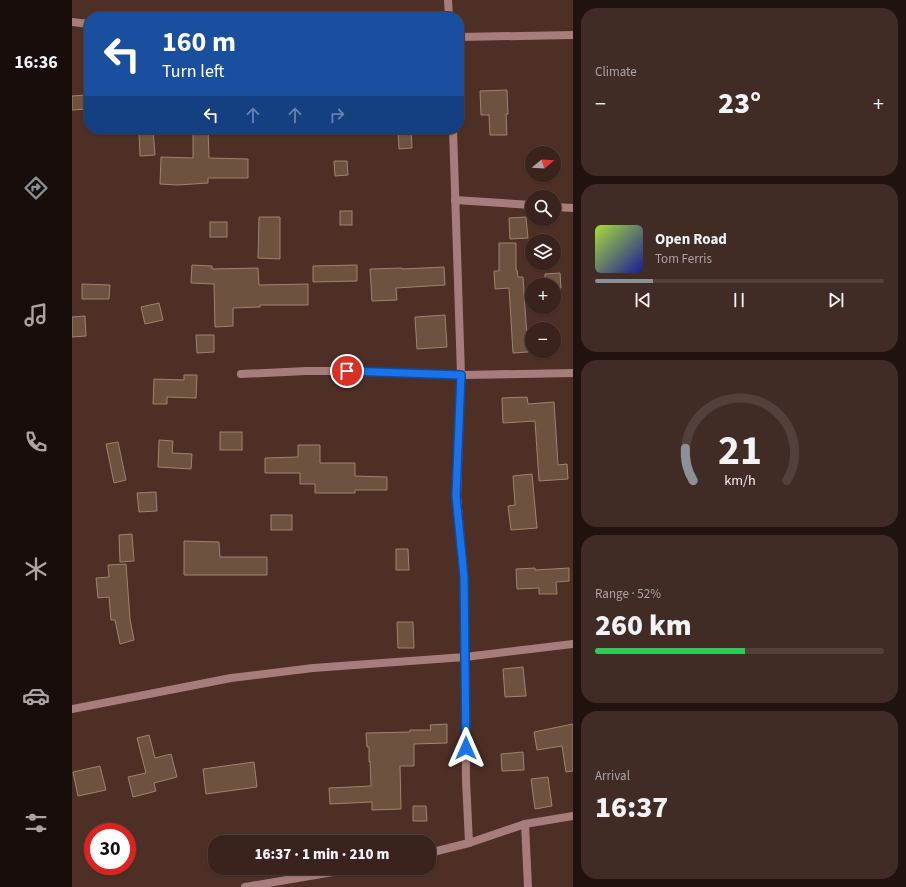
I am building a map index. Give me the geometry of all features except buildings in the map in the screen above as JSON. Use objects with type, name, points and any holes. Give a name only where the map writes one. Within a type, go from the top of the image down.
[{"type":"street","points":[[448,0],[449,12]]},
{"type":"street","points":[[72,22],[84,23]]},
{"type":"street","points":[[464,37],[573,35]]},
{"type":"street","points":[[453,134],[461,375],[456,496],[464,577],[466,780],[469,843]]},
{"type":"street","points":[[455,200],[525,205]]},
{"type":"street","points":[[561,207],[573,208]]},
{"type":"street","points":[[240,374],[306,371],[360,371],[461,375],[573,373]]},
{"type":"street","points":[[72,709],[238,677],[313,668],[465,657],[573,644]]},
{"type":"street","points":[[436,851],[469,843],[525,824],[573,816]]},
{"type":"street","points":[[525,824],[528,887]]},
{"type":"street","points":[[245,887],[316,875]]},
{"type":"route","points":[[347,371],[461,375],[456,496],[464,577],[466,748]]}]
